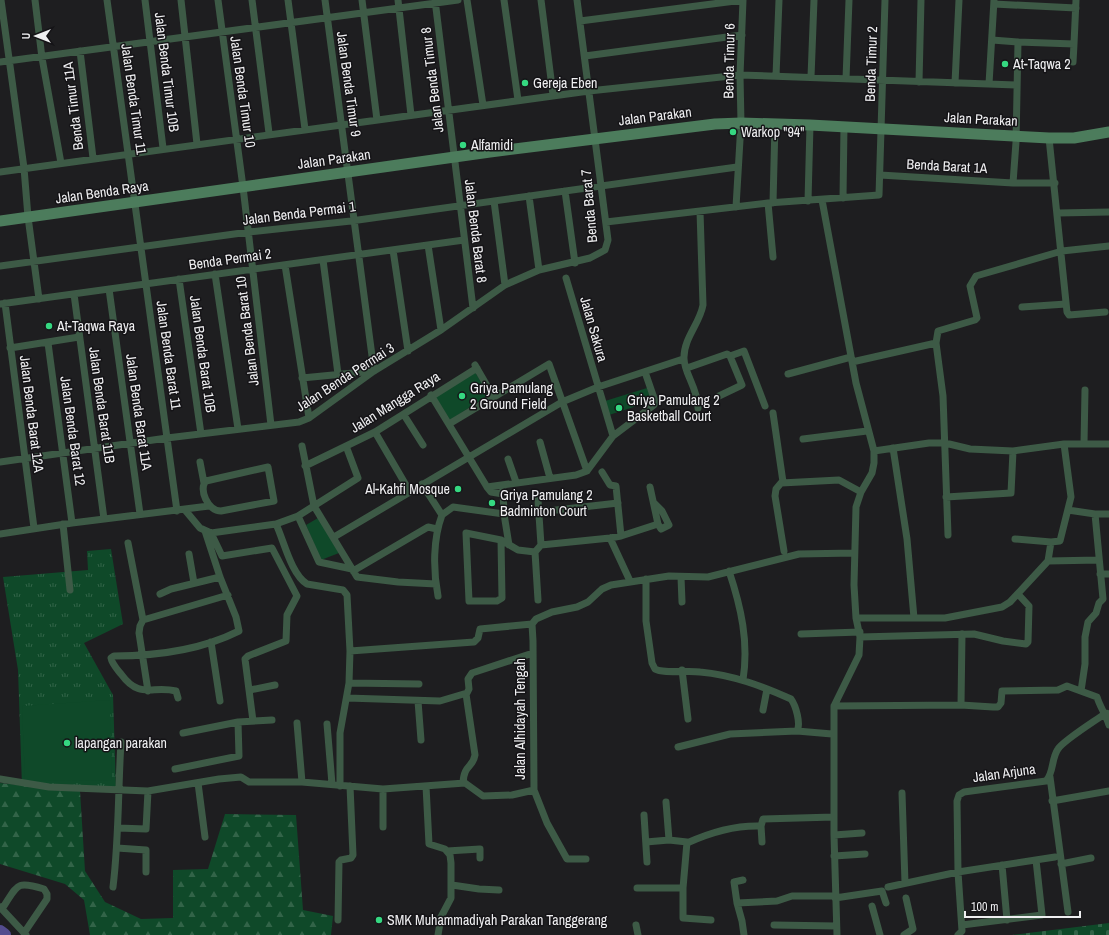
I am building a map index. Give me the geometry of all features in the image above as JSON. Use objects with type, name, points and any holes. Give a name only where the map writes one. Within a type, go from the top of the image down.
[{"type":"street","points":[[1,0],[24,168],[33,262],[39,299]]},
{"type":"street","points":[[35,0],[42,58],[61,163]]},
{"type":"street","name":"Jalan Benda Timur 11","points":[[107,0],[135,202]]},
{"type":"street","name":"Jalan Benda Timur 10B","points":[[145,0],[163,148]]},
{"type":"street","points":[[181,0],[198,144]]},
{"type":"street","name":"Jalan Benda Timur 10","points":[[218,0],[243,187]]},
{"type":"street","points":[[252,0],[269,134]]},
{"type":"street","points":[[288,0],[305,129]]},
{"type":"street","name":"Jalan Benda Timur 9","points":[[325,0],[374,371]]},
{"type":"street","points":[[362,0],[377,120]]},
{"type":"street","points":[[398,0],[411,115]]},
{"type":"street","points":[[0,62],[42,58],[185,36],[458,0]]},
{"type":"street","points":[[467,0],[483,105]]},
{"type":"street","points":[[504,0],[518,100]]},
{"type":"street","points":[[541,0],[553,96]]},
{"type":"street","name":"Benda Barat 7","points":[[562,265],[575,263],[590,258],[605,250],[608,240],[577,0]]},
{"type":"street","points":[[580,20],[743,0]]},
{"type":"street","name":"Benda Timur 6","points":[[736,207],[737,167],[742,123],[740,75],[743,0]]},
{"type":"street","points":[[776,76],[779,0]]},
{"type":"street","points":[[811,78],[814,0]]},
{"type":"street","points":[[846,79],[849,0]]},
{"type":"street","name":"Benda Timur 2","points":[[843,198],[878,195],[882,128],[885,0]]},
{"type":"street","points":[[919,82],[921,0]]},
{"type":"street","points":[[955,83],[959,0]]},
{"type":"street","points":[[1073,62],[1076,0]]},
{"type":"street","name":"Jalan Benda Timur 8","points":[[436,2],[453,157]]},
{"type":"street","points":[[989,84],[994,2],[1076,8]]},
{"type":"street","points":[[585,56],[742,36]]},
{"type":"street","points":[[992,40],[1074,44]]},
{"type":"street","points":[[1013,183],[1016,136],[1018,42]]},
{"type":"street","name":"Benda Timur 11A","points":[[80,51],[93,158]]},
{"type":"street","points":[[0,172],[163,148],[518,100],[740,75],[1016,85]]},
{"type":"street","name":"Jalan Parakan","points":[[208,192],[596,138],[742,123],[844,126],[1049,138],[1074,138],[1109,132]]},
{"type":"street","points":[[773,257],[770,203],[775,124]]},
{"type":"street","points":[[808,201],[810,125]]},
{"type":"street","points":[[606,222],[770,203],[843,198],[844,126]]},
{"type":"street","points":[[1049,138],[1055,183],[1067,312],[1070,315],[1105,312]]},
{"type":"street","name":"Jalan Benda Barat 8","points":[[453,157],[473,308]]},
{"type":"street","name":"Jalan Benda Permai 1","points":[[0,266],[249,232],[353,220],[737,167]]},
{"type":"street","name":"Benda Barat 1A","points":[[880,175],[1013,183],[1055,183]]},
{"type":"street","name":"Jalan Benda Barat 10","points":[[243,187],[271,425]]},
{"type":"street","points":[[565,191],[575,263]]},
{"type":"street","name":"Jalan Benda Raya","points":[[0,222],[208,192]]},
{"type":"street","points":[[529,196],[539,270]]},
{"type":"street","points":[[822,200],[840,288],[851,359],[874,451],[872,473],[861,492],[856,507],[854,553],[856,618],[860,634],[857,660],[834,706],[832,734],[837,935]]},
{"type":"street","points":[[494,201],[505,284]]},
{"type":"street","name":"Jalan Benda Barat 11","points":[[135,202],[177,511]]},
{"type":"street","points":[[698,408],[697,395],[683,359],[686,344],[701,313],[703,305],[700,211]]},
{"type":"street","points":[[1058,213],[1109,212]]},
{"type":"street","name":"Benda Permai 2","points":[[2,304],[464,240]]},
{"type":"street","points":[[428,245],[441,330]]},
{"type":"street","points":[[948,535],[944,396],[936,343],[937,334],[940,330],[975,320],[977,318],[970,286],[971,282],[976,276],[1062,251],[1109,246]]},
{"type":"street","points":[[393,250],[408,351]]},
{"type":"street","points":[[323,260],[338,374]]},
{"type":"street","points":[[285,265],[309,418]]},
{"type":"street","name":"Jalan Benda Permai 3","points":[[0,462],[167,438],[271,425],[292,424],[309,418],[374,371],[441,330],[505,284],[539,270],[562,265]]},
{"type":"street","points":[[215,274],[238,429]]},
{"type":"street","name":"Jalan Sakura","points":[[566,278],[613,436]]},
{"type":"street","name":"Jalan Benda Barat 10B","points":[[179,279],[201,434]]},
{"type":"street","name":"Jalan Benda Barat 11A","points":[[109,289],[140,514]]},
{"type":"street","name":"Jalan Benda Barat 11B","points":[[74,294],[104,519]]},
{"type":"street","name":"Jalan Benda Barat 12A","points":[[2,304],[10,348],[34,528]]},
{"type":"street","points":[[1022,307],[1066,304]]},
{"type":"street","points":[[10,348],[80,337]]},
{"type":"street","name":"Jalan Benda Barat 12","points":[[48,343],[72,523]]},
{"type":"street","points":[[788,374],[851,359],[936,343]]},
{"type":"street","points":[[687,368],[727,354],[730,356],[744,352],[764,406]]},
{"type":"street","points":[[719,396],[742,384],[730,356]]},
{"type":"street","points":[[334,537],[468,456],[562,402],[598,387],[683,359]]},
{"type":"street","points":[[449,424],[493,396],[549,364],[587,471]]},
{"type":"street","name":"Jalan Mangga Raya","points":[[305,466],[375,432],[404,415],[431,395],[476,366],[493,396]]},
{"type":"street","points":[[302,378],[374,371]]},
{"type":"street","points":[[487,487],[516,482],[576,476],[587,471],[613,436],[655,403],[645,372]]},
{"type":"street","points":[[1084,390],[1084,444]]},
{"type":"street","points":[[431,395],[487,487],[491,492],[504,494]]},
{"type":"street","points":[[773,413],[783,482]]},
{"type":"street","points":[[404,415],[423,445]]},
{"type":"street","points":[[803,439],[868,431]]},
{"type":"street","points":[[375,432],[410,492]]},
{"type":"street","points":[[540,442],[550,478]]},
{"type":"street","points":[[874,451],[945,443],[970,449],[1013,451],[1064,444],[1109,444]]},
{"type":"street","points":[[1015,539],[1051,542],[1060,541],[1071,497],[1064,444]]},
{"type":"street","points":[[302,446],[314,506],[334,537],[352,570],[358,577],[436,584]]},
{"type":"street","points":[[208,532],[276,524],[298,516],[358,478],[346,446]]},
{"type":"street","points":[[893,448],[907,539],[914,618]]},
{"type":"street","points":[[946,497],[1011,494],[1013,451]]},
{"type":"street","points":[[508,459],[516,482]]},
{"type":"street","points":[[200,462],[204,483],[203,489],[209,506],[213,510],[221,511],[274,501],[270,468],[268,467],[209,480],[204,483]]},
{"type":"street","points":[[602,472],[610,485],[616,486],[621,536]]},
{"type":"street","points":[[784,551],[775,496],[776,489],[783,482],[840,480],[861,492]]},
{"type":"street","points":[[422,484],[442,514]]},
{"type":"street","points":[[503,484],[504,514],[509,545]]},
{"type":"street","points":[[650,487],[658,524],[661,529],[669,525],[662,511],[654,503]]},
{"type":"street","points":[[538,500],[541,545]]},
{"type":"street","points":[[539,512],[618,503]]},
{"type":"street","points":[[0,534],[63,524],[209,506]]},
{"type":"street","points":[[438,596],[436,584],[435,543],[437,529],[442,514],[453,507],[504,514]]},
{"type":"street","points":[[184,510],[208,532],[222,556],[272,548],[297,596],[287,614],[286,640],[248,656],[245,659],[254,721]]},
{"type":"street","points":[[1068,510],[1094,514],[1109,514]]},
{"type":"street","points":[[1081,691],[1085,664],[1085,637],[1088,622],[1096,613],[1099,603],[1103,600],[1094,514]]},
{"type":"street","points":[[298,516],[320,562],[352,570],[428,527],[437,529]]},
{"type":"street","points":[[63,524],[70,590]]},
{"type":"street","points":[[276,524],[295,571],[303,582],[343,590],[346,593],[350,651],[349,683],[340,733],[340,786]]},
{"type":"street","points":[[538,600],[535,552],[541,545],[610,538],[658,524]]},
{"type":"street","points":[[178,698],[177,692],[174,690],[148,691],[130,684],[111,660],[114,656],[143,655],[211,642],[239,630],[228,595],[220,577],[208,532]]},
{"type":"street","points":[[501,540],[502,598],[497,601],[468,601],[466,533],[501,540],[518,550],[535,552]]},
{"type":"street","points":[[610,538],[630,581]]},
{"type":"street","points":[[856,618],[945,618],[994,609],[1006,604],[1018,594],[1048,561],[1051,542]]},
{"type":"street","points":[[128,543],[143,620],[138,631],[148,691]]},
{"type":"street","points":[[350,651],[474,642],[478,638],[480,629],[532,624],[536,619],[552,612],[577,607],[588,602],[602,589],[611,585],[630,581],[646,578],[708,577],[798,554],[854,553]]},
{"type":"street","points":[[189,554],[194,583]]},
{"type":"street","points":[[1048,561],[1099,560]]},
{"type":"street","points":[[729,571],[741,607],[744,626],[745,668],[743,680]]},
{"type":"street","points":[[1100,574],[1109,574]]},
{"type":"street","points":[[160,594],[194,583],[220,577]]},
{"type":"street","points":[[681,577],[682,602]]},
{"type":"street","points":[[646,578],[646,621],[653,666],[660,671],[682,670],[718,674],[743,680],[792,700],[797,712],[799,728],[797,731]]},
{"type":"street","points":[[801,634],[978,634],[1003,641],[1027,644],[1029,605],[1018,594]]},
{"type":"street","points":[[143,620],[228,595]]},
{"type":"street","name":"Jalan Alhidayah Tengah","points":[[532,624],[534,790],[548,823],[567,859],[586,859]]},
{"type":"street","points":[[962,634],[962,705]]},
{"type":"street","points":[[211,642],[220,701]]},
{"type":"street","points":[[463,783],[465,770],[474,761],[475,755],[466,694],[469,689],[468,679],[472,673],[533,653]]},
{"type":"street","points":[[682,670],[688,719]]},
{"type":"street","points":[[349,683],[419,684]]},
{"type":"street","points":[[250,690],[275,684]]},
{"type":"street","points":[[834,706],[962,705],[998,707],[1001,702],[1002,691],[1058,690],[1067,686],[1097,697],[1100,707],[1107,714],[1109,725]]},
{"type":"street","points":[[763,710],[767,690]]},
{"type":"street","points":[[347,698],[440,701],[466,694]]},
{"type":"street","points":[[418,701],[421,740]]},
{"type":"street","name":"Jalan Arjuna","points":[[961,931],[958,872],[957,801],[959,795],[964,792],[1046,781],[1050,777],[1052,760],[1058,748],[1107,714]]},
{"type":"street","points":[[183,733],[238,722],[272,720]]},
{"type":"street","points":[[175,769],[239,756],[238,722]]},
{"type":"street","points":[[297,724],[302,782]]},
{"type":"street","points":[[327,724],[332,784]]},
{"type":"street","points":[[678,747],[730,734],[797,731],[832,734]]},
{"type":"street","points":[[113,886],[118,848],[118,790],[121,742]]},
{"type":"street","points":[[0,779],[49,787],[148,791],[241,777],[249,782],[302,782],[383,788],[463,783],[467,784],[483,796],[512,795],[534,790]]},
{"type":"street","points":[[1050,777],[1068,912]]},
{"type":"street","points":[[198,783],[205,837]]},
{"type":"street","points":[[338,920],[339,862],[341,860],[351,858],[353,855],[350,786]]},
{"type":"street","points":[[426,786],[430,844],[448,851],[480,850],[480,858]]},
{"type":"street","points":[[383,788],[383,827]]},
{"type":"street","points":[[118,828],[146,829],[148,791]]},
{"type":"street","points":[[1052,801],[1109,792]]},
{"type":"street","points":[[902,793],[905,883]]},
{"type":"street","points":[[666,802],[669,840]]},
{"type":"street","points":[[644,815],[647,862]]},
{"type":"street","points":[[762,842],[761,826],[762,820],[764,819],[834,817]]},
{"type":"street","points":[[646,842],[669,840],[687,843],[708,833],[741,825],[761,826]]},
{"type":"street","points":[[834,835],[862,833]]},
{"type":"street","points":[[687,843],[683,888],[684,918],[711,920]]},
{"type":"street","points":[[118,848],[146,850],[146,872]]},
{"type":"street","points":[[438,935],[441,917],[451,898],[451,863],[448,851]]},
{"type":"street","points":[[834,856],[865,854]]},
{"type":"street","points":[[888,887],[958,872],[1055,858]]},
{"type":"street","points":[[1061,864],[1091,858]]},
{"type":"street","points":[[961,931],[1008,920],[1042,915],[1036,860]]},
{"type":"street","points":[[1002,865],[1008,920]]},
{"type":"street","points":[[743,880],[734,882],[736,903],[742,921],[744,935]]},
{"type":"street","points":[[21,884],[44,889],[47,899],[25,934],[1,908],[16,888],[21,884]]},
{"type":"street","points":[[452,885],[499,890]]},
{"type":"street","points":[[637,888],[683,888]]},
{"type":"street","points":[[736,903],[777,902],[792,896],[836,897],[882,891],[886,903]]},
{"type":"street","points":[[904,935],[913,930],[906,898]]},
{"type":"street","points":[[872,906],[880,935]]},
{"type":"street","points":[[636,925],[638,935]]},
{"type":"street","points":[[774,925],[836,926]]},
{"type":"green space","name":"Griya Pamulang 2 Ground Field","points":[[475,372],[489,395],[450,420],[435,396]]},
{"type":"green space","name":"Griya Pamulang 2 Basketball Court","points":[[647,388],[652,401],[609,415],[605,401]]},
{"type":"green space","points":[[318,518],[339,553],[321,560],[306,525]]},
{"type":"green space","points":[[111,549],[123,624],[84,643],[113,695],[116,788],[22,786],[18,670],[3,577],[88,570],[87,551]]},
{"type":"green space","name":"lapangan parakan","points":[[110,700],[112,780],[25,781],[22,706]]},
{"type":"green space","points":[[0,783],[80,791],[85,871],[105,902],[141,919],[173,918],[173,870],[208,869],[225,814],[296,815],[303,910],[333,916],[331,935],[90,935],[84,900],[65,884],[0,864]]},
{"type":"green space","points":[[1109,923],[1109,935],[1012,935]]},
{"type":"waterway","points":[[0,932],[4,935]]},
{"type":"place","name":"At-Taqwa 2","points":[[1005,64]]},
{"type":"place","name":"Gereja Eben","points":[[525,83]]},
{"type":"place","name":"Warkop \"94\"","points":[[733,132]]},
{"type":"place","name":"Alfamidi","points":[[463,145]]},
{"type":"place","name":"At-Taqwa Raya","points":[[49,326]]},
{"type":"place","name":"Griya Pamulang 2 Ground Field","points":[[462,396]]},
{"type":"place","name":"Griya Pamulang 2 Basketball Court","points":[[619,408]]},
{"type":"place","name":"Al-Kahfi Mosque","points":[[458,489]]},
{"type":"place","name":"Griya Pamulang 2 Badminton Court","points":[[492,503]]},
{"type":"place","name":"lapangan parakan","points":[[67,743]]},
{"type":"place","name":"SMK Muhammadiyah Parakan Tanggerang","points":[[379,920]]}]
